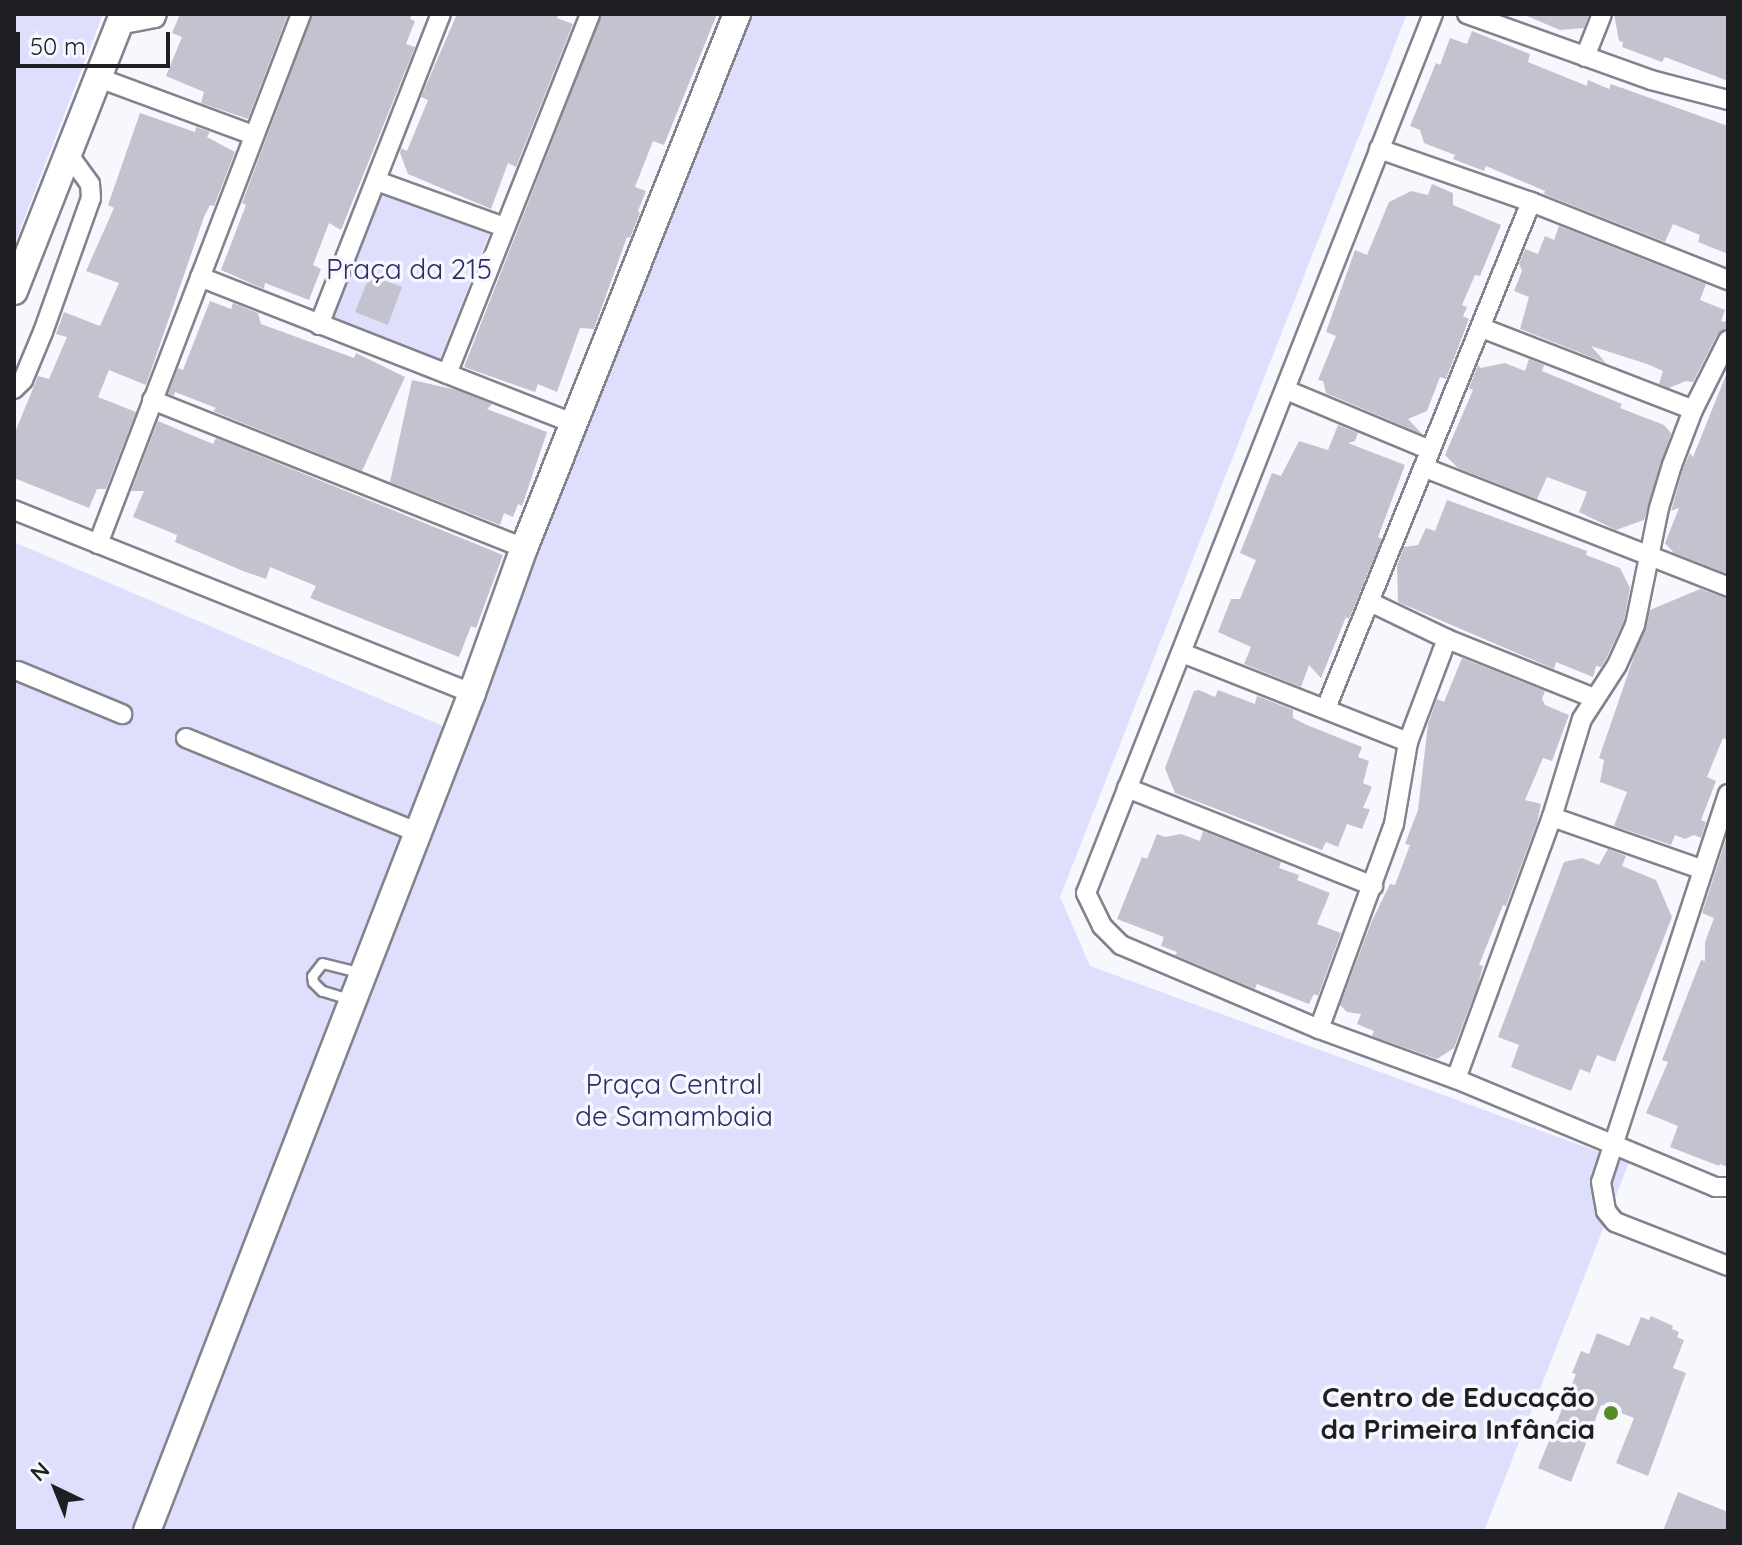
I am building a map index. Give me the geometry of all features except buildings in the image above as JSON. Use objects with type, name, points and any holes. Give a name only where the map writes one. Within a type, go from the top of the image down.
[{"type":"street","points":[[14,291],[121,19],[155,18],[157,14]]},
{"type":"street","points":[[98,544],[301,14]]},
{"type":"street","points":[[319,325],[441,14]]},
{"type":"street","points":[[447,374],[590,14]]},
{"type":"street","points":[[147,1531],[472,693],[524,548],[737,14]]},
{"type":"street","points":[[1433,14],[1086,893],[1102,926],[1121,945],[1319,1029],[1456,1079],[1715,1187],[1728,1187]]},
{"type":"street","points":[[1467,14],[1651,80],[1728,100]]},
{"type":"street","points":[[1585,57],[1602,14]]},
{"type":"street","points":[[99,78],[253,135]]},
{"type":"street","points":[[1379,149],[1531,202],[1728,280]]},
{"type":"street","points":[[14,389],[23,380],[43,332],[91,198],[90,184],[68,154]]},
{"type":"street","points":[[377,181],[504,227]]},
{"type":"street","points":[[1326,708],[1372,603],[1531,202]]},
{"type":"street","points":[[200,277],[576,424]]},
{"type":"street","points":[[1482,328],[1693,410]]},
{"type":"street","points":[[1456,1079],[1552,817],[1568,756],[1594,698],[1617,665],[1635,625],[1652,556],[1659,508],[1693,410],[1728,340]]},
{"type":"street","points":[[1286,390],[1428,459],[1728,587]]},
{"type":"street","points":[[152,400],[524,548]]},
{"type":"street","points":[[14,510],[472,693]]},
{"type":"street","points":[[1372,603],[1447,639],[1594,698]]},
{"type":"street","points":[[1319,1029],[1394,824],[1408,742],[1447,639]]},
{"type":"street","points":[[1182,653],[1408,742]]},
{"type":"street","points":[[15,675],[122,714]]},
{"type":"street","points":[[186,738],[416,832]]},
{"type":"street","points":[[1127,788],[1373,886]]},
{"type":"street","points":[[1728,794],[1601,1182],[1606,1211],[1615,1222],[1728,1266]]},
{"type":"street","points":[[1552,817],[1703,870]]},
{"type":"lane","points":[[352,1000],[322,991],[312,976],[322,963],[362,973]]},
{"type":"green space","points":[[14,14],[103,14],[14,245]]},
{"type":"green space","name":"Praça Central de Samambaia","points":[[731,14],[1407,14],[1060,897],[1090,966],[1629,1163],[1484,1531],[14,1531],[14,542],[452,730]]},
{"type":"green space","name":"Praça da 215","points":[[374,189],[489,234],[437,367],[324,322]]},
{"type":"place","name":"Centro de Educação da Primeira Infância","points":[[1611,1413]]}]
